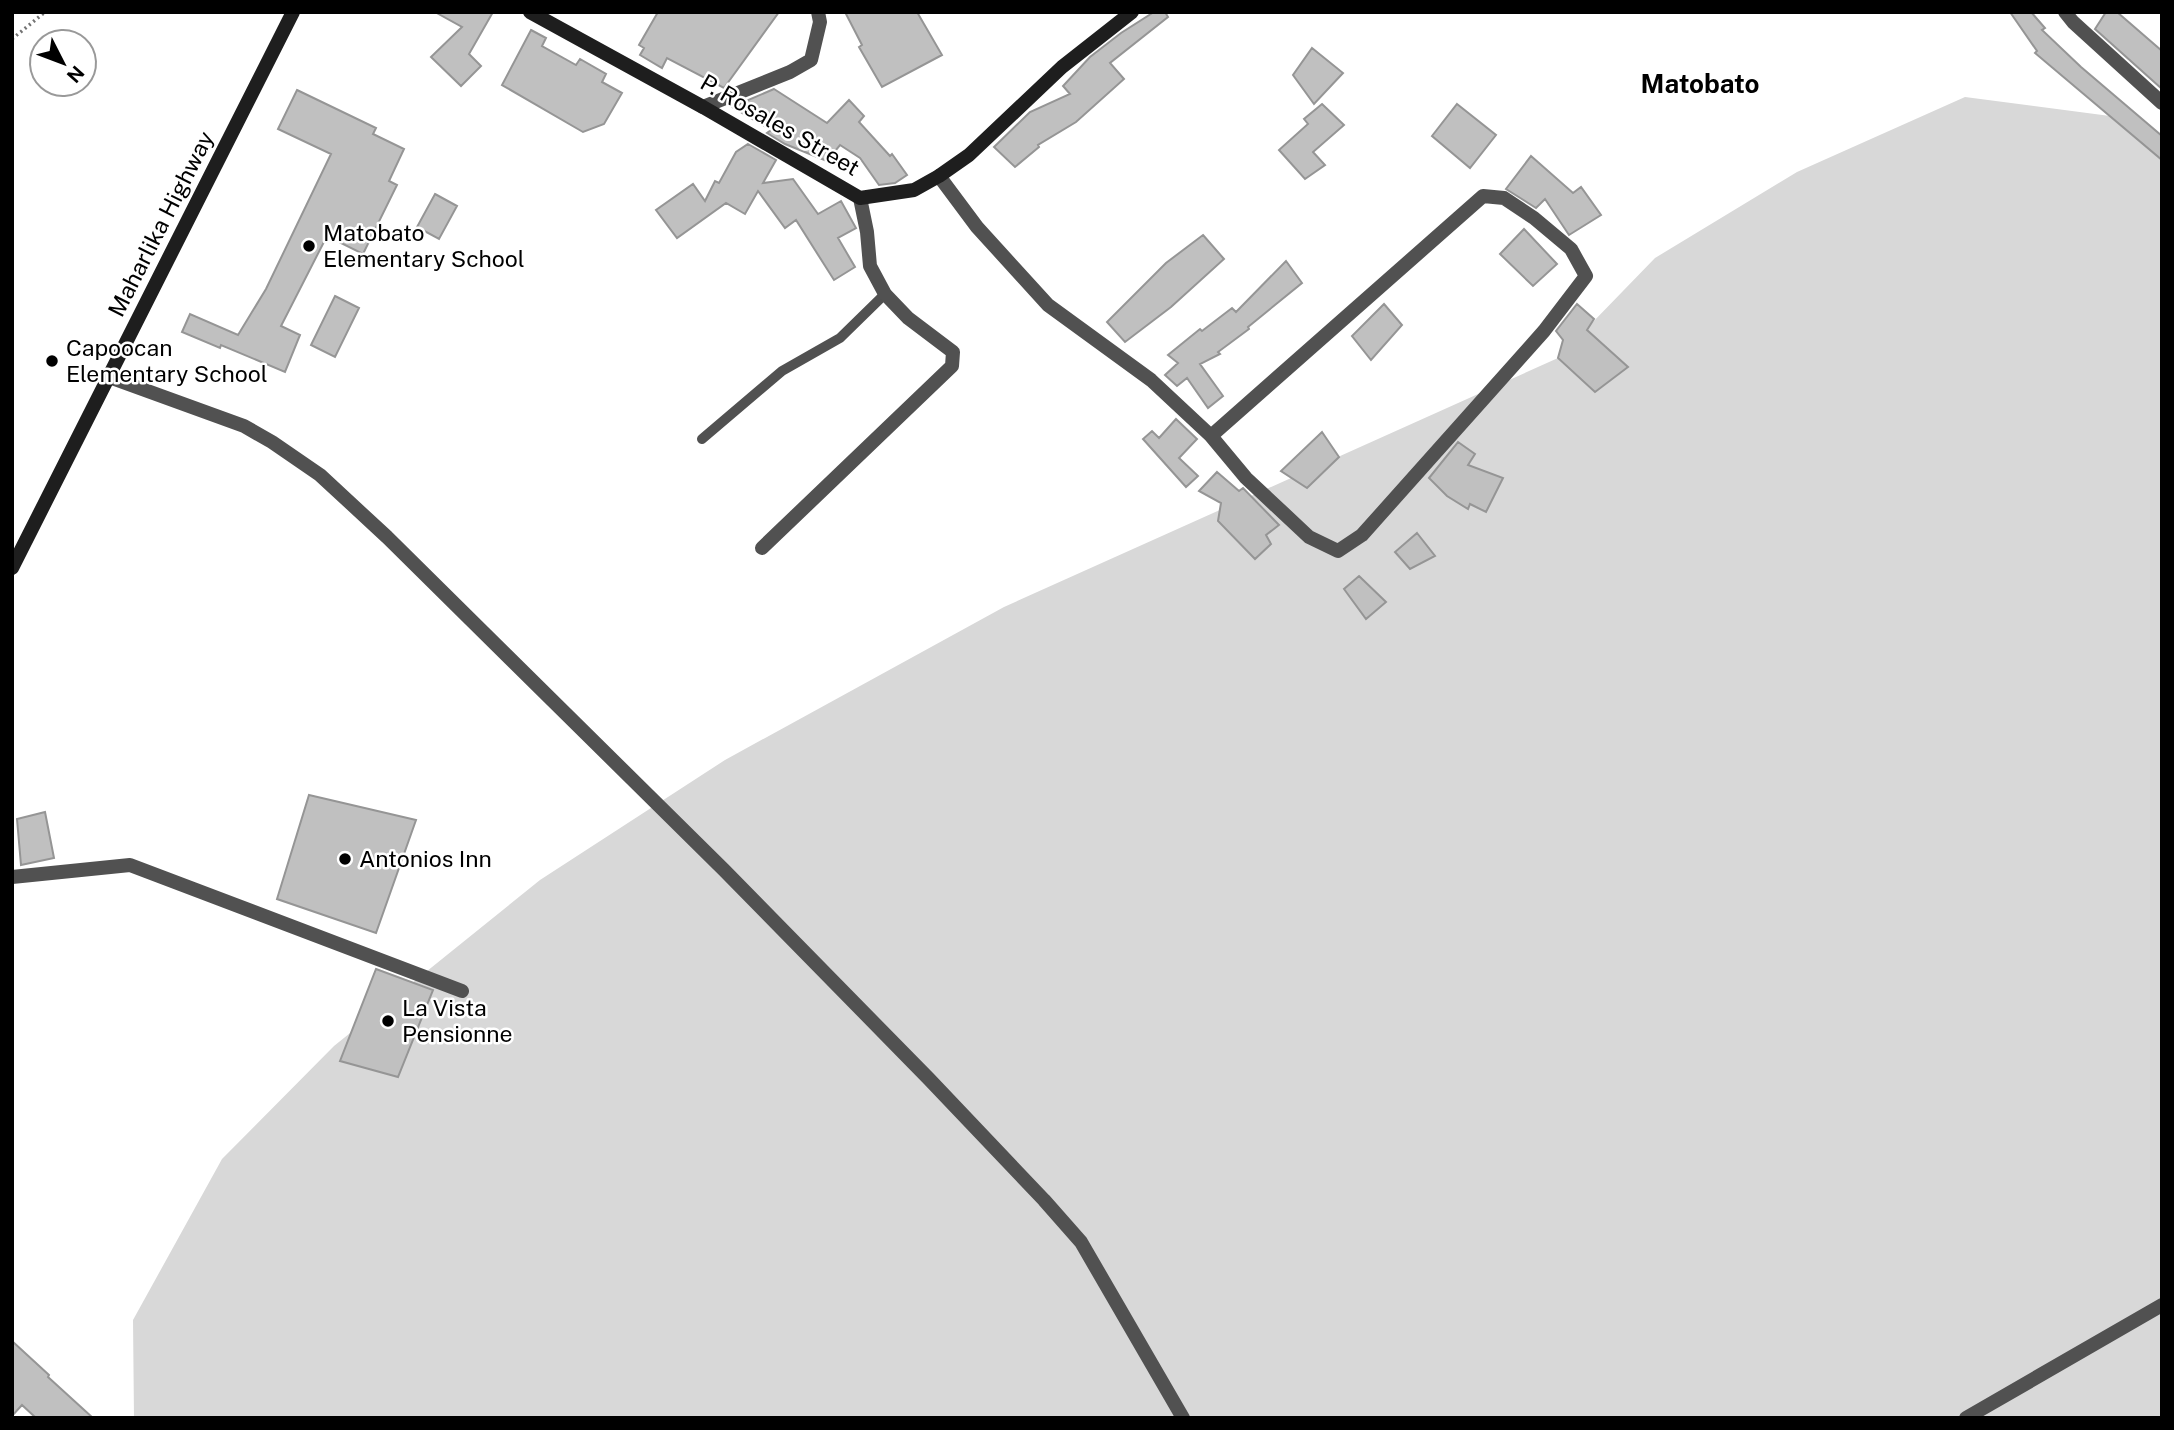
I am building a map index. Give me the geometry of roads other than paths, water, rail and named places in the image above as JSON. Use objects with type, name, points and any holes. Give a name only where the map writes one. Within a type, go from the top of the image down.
[{"type":"street","name":"Maharlika Highway","points":[[12,568],[293,12]]},
{"type":"street","name":"P. Rosales Street","points":[[530,12],[704,107],[860,198],[914,190],[939,176],[969,155],[1062,67],[1132,12]]},
{"type":"street","points":[[704,107],[790,72],[811,60],[820,22],[818,12]]},
{"type":"street","points":[[2065,12],[2162,103]]},
{"type":"street","points":[[939,176],[984,235],[1048,305],[1151,380],[1211,436],[1247,478],[1309,537],[1338,551],[1362,536],[1544,331],[1586,276],[1571,249],[1534,218],[1504,198],[1483,196],[1211,436]]},
{"type":"street","points":[[762,548],[951,366],[953,352],[908,318],[885,294],[870,265],[860,198]]},
{"type":"street","points":[[109,377],[244,426],[272,442],[320,475],[387,537],[724,870],[1044,1200],[1081,1242],[1184,1418]]},
{"type":"street","points":[[12,877],[131,865],[462,991]]},
{"type":"street","points":[[1966,1418],[2162,1304]]},
{"type":"lane","points":[[702,439],[782,371],[840,338],[885,294]]},
{"type":"place","name":"Matobato Elementary School","points":[[309,246]]},
{"type":"place","name":"Capoocan Elementary School","points":[[52,361]]},
{"type":"place","name":"Antonios Inn","points":[[345,859]]},
{"type":"place","name":"La Vista Pensionne","points":[[388,1021]]},
{"type":"district","name":"Matobato","points":[[1700,84]]}]
